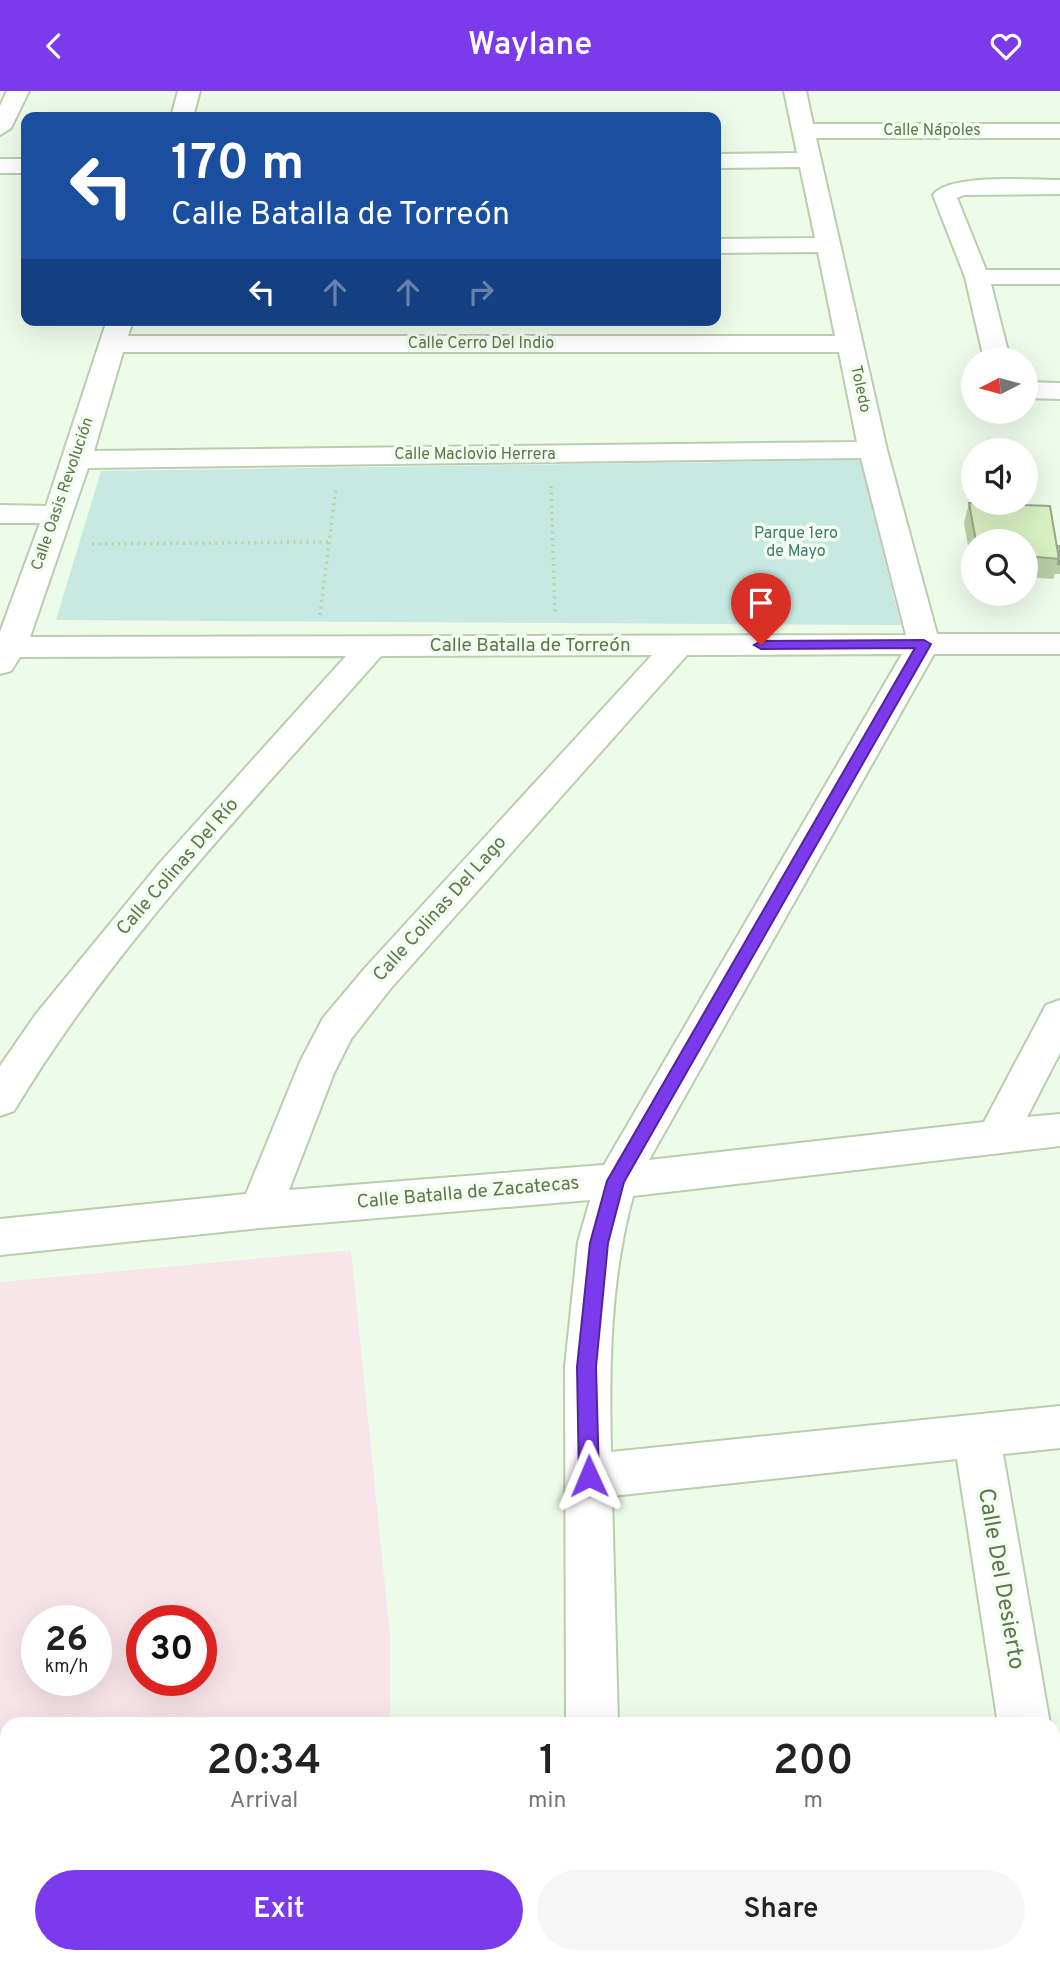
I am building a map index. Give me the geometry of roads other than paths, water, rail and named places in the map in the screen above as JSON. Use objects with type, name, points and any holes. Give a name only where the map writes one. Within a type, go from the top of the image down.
[{"type":"street","points":[[0,128],[18,91]]},
{"type":"street","points":[[184,112],[190,91]]},
{"type":"street","name":"Toledo","points":[[795,91],[873,450],[924,644]]},
{"type":"street","name":"Calle Nápoles","points":[[804,131],[1060,131]]},
{"type":"street","points":[[721,161],[809,160]]},
{"type":"street","points":[[0,166],[21,166]]},
{"type":"street","points":[[994,347],[977,277],[944,195],[961,188],[1060,187]]},
{"type":"street","points":[[721,246],[827,245]]},
{"type":"street","points":[[977,277],[1060,277]]},
{"type":"street","name":"Calle Cerro Del Indio","points":[[116,332],[850,344]]},
{"type":"street","name":"Calle Oasis Revolución","points":[[3,653],[77,460],[116,332]]},
{"type":"street","points":[[1038,390],[1060,391]]},
{"type":"street","name":"Calle Maclovio Herrera","points":[[77,460],[873,450]]},
{"type":"street","points":[[0,514],[57,515]]},
{"type":"street","points":[[592,1717],[588,1353],[599,1243],[616,1181],[924,644]]},
{"type":"street","name":"Calle Batalla de Torreón","points":[[3,653],[372,646],[1060,644]]},
{"type":"street","name":"Calle Colinas Del Lago","points":[[260,1210],[314,1073],[337,1029],[378,978],[679,645]]},
{"type":"street","name":"Calle Colinas Del Río","points":[[0,1100],[25,1057],[72,992],[184,859],[372,646]]},
{"type":"street","points":[[998,1135],[1060,1015]]},
{"type":"street","name":"Calle Batalla de Zacatecas","points":[[0,1237],[260,1210],[616,1181],[998,1135],[1060,1130]]},
{"type":"street","points":[[589,1476],[1060,1427]]},
{"type":"street","name":"Calle Del Desierto","points":[[976,1434],[1023,1717]]},
{"type":"park label","name":"Parque 1ero de Mayo","points":[[796,543]]}]
